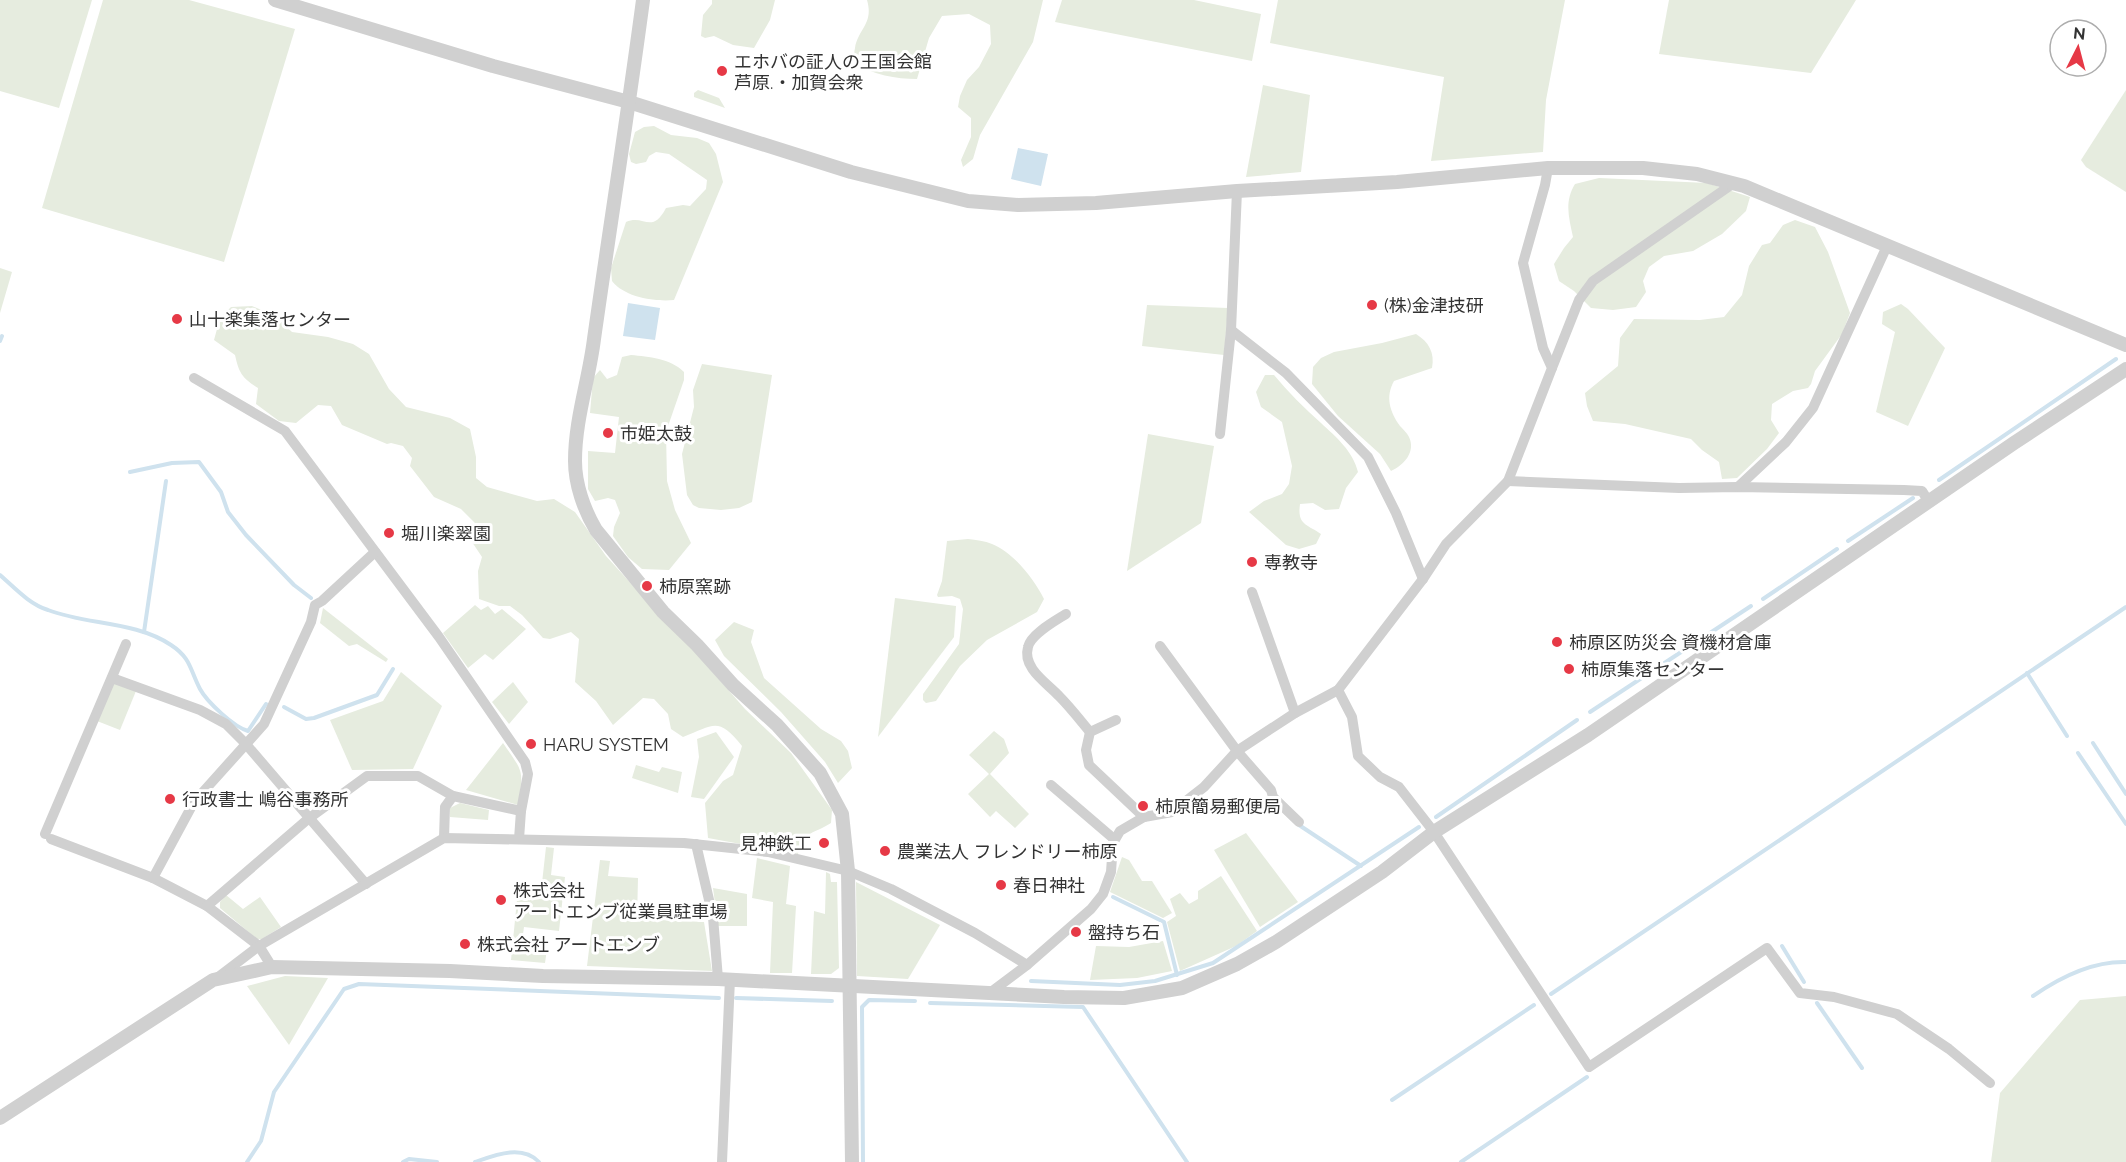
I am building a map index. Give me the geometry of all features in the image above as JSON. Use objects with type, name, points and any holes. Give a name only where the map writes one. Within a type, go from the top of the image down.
[{"type":"street","points":[[275,0],[493,66],[629,102],[851,172],[968,201],[1018,205],[1096,203],[1237,191],[1397,182],[1548,168],[1642,168],[1697,174],[1734,183],[2126,345]]},
{"type":"street","points":[[643,0],[594,342],[579,418],[575,463],[587,515],[596,530],[663,612],[733,685],[777,725],[820,772],[842,814],[848,871],[852,1162]]},
{"type":"street","points":[[1548,168],[1523,263],[1543,348],[1552,368]]},
{"type":"street","points":[[991,992],[1027,965],[1091,909],[1103,894],[1112,869],[1114,839],[1120,831],[1144,817],[1172,812],[1204,786],[1237,751],[1295,713],[1338,690],[1423,579],[1446,544],[1508,481],[1579,300],[1593,281],[1734,183]]},
{"type":"street","points":[[1220,435],[1231,330],[1237,191]]},
{"type":"street","points":[[1738,487],[1786,442],[1813,408],[1887,246]]},
{"type":"street","points":[[1231,330],[1286,373],[1368,457],[1396,513],[1423,579]]},
{"type":"street","points":[[213,980],[272,967],[724,979],[851,987],[1124,998],[1182,988],[1237,964],[1276,942],[1382,872],[1434,832],[1588,735],[2126,369]]},
{"type":"street","points":[[194,378],[285,431],[439,637],[525,762],[528,774],[521,811],[519,839]]},
{"type":"street","points":[[1508,481],[1678,488],[1904,489],[1922,491],[1929,502]]},
{"type":"street","points":[[153,878],[194,802],[264,724],[310,622],[315,605],[375,552]]},
{"type":"street","points":[[1252,592],[1295,713]]},
{"type":"street","points":[[1066,614],[1044,627],[1028,645],[1027,659],[1036,674],[1059,696],[1090,732]]},
{"type":"street","points":[[126,644],[48,836],[153,878],[207,906],[259,946],[272,967]]},
{"type":"street","points":[[1160,646],[1237,751],[1271,789],[1273,798],[1299,822]]},
{"type":"street","points":[[112,678],[200,710],[226,724],[366,884]]},
{"type":"street","points":[[1338,690],[1352,717],[1358,756],[1380,777],[1399,787],[1434,832],[1589,1067],[1767,948],[1800,993],[1834,997],[1897,1014],[1949,1049],[1990,1083]]},
{"type":"street","points":[[1090,732],[1116,720]]},
{"type":"street","points":[[1090,732],[1086,750],[1089,765],[1144,817]]},
{"type":"street","points":[[207,906],[308,819],[367,776],[418,776],[453,796],[521,811]]},
{"type":"street","points":[[1051,784],[1114,839]]},
{"type":"street","points":[[444,838],[445,807],[453,796]]},
{"type":"street","points":[[0,1118],[213,980],[259,946],[444,838],[696,844],[768,852],[848,871],[975,933],[1027,965]]},
{"type":"street","points":[[696,844],[713,917],[724,979],[722,1162]]},
{"type":"shaded area","points":[[0,0],[92,0],[59,108],[0,91]]},
{"type":"shaded area","points":[[103,0],[189,0],[295,29],[224,262],[42,208]]},
{"type":"shaded area","points":[[712,0],[775,0],[770,20],[754,48],[733,45],[714,36],[705,38],[701,36],[703,15],[712,4]]},
{"type":"shaded area","points":[[867,0],[1043,0],[1033,42],[980,135],[973,159],[963,167],[961,160],[971,137],[971,118],[958,107],[960,96],[967,80],[979,67],[991,44],[990,25],[969,14],[942,16],[929,38],[917,79],[885,76],[854,63],[857,41],[867,21],[869,8]]},
{"type":"shaded area","points":[[1062,0],[1194,0],[1261,14],[1252,61],[1055,22]]},
{"type":"shaded area","points":[[1278,0],[1565,0],[1546,100],[1543,152],[1431,161],[1444,77],[1270,43]]},
{"type":"shaded area","points":[[1669,0],[1856,0],[1811,73],[1659,54]]},
{"type":"shaded area","points":[[1263,85],[1310,95],[1301,172],[1246,177]]},
{"type":"shaded area","points":[[698,90],[719,98],[725,108],[694,97],[694,93]]},
{"type":"shaded area","points":[[2126,90],[2126,192],[2086,167],[2081,160]]},
{"type":"shaded area","points":[[654,126],[671,135],[697,138],[709,143],[716,154],[723,182],[674,300],[658,300],[632,295],[612,281],[611,268],[626,222],[638,220],[652,222],[661,216],[666,208],[690,206],[706,189],[707,180],[669,154],[656,152],[649,156],[646,162],[636,164],[631,162],[629,154],[635,132],[644,127]]},
{"type":"shaded area","points":[[1599,178],[1707,183],[1750,197],[1746,211],[1722,234],[1693,251],[1664,256],[1649,267],[1643,281],[1646,292],[1636,307],[1613,310],[1591,308],[1574,291],[1559,281],[1554,264],[1573,237],[1568,204],[1575,184]]},
{"type":"shaded area","points":[[1795,220],[1815,227],[1828,252],[1850,313],[1842,334],[1815,371],[1808,388],[1793,391],[1772,404],[1771,420],[1779,433],[1767,449],[1737,478],[1722,479],[1719,462],[1691,439],[1625,424],[1593,421],[1585,393],[1618,366],[1620,338],[1634,319],[1700,320],[1724,317],[1742,295],[1749,266],[1762,245],[1770,243],[1783,225]]},
{"type":"shaded area","points":[[0,268],[12,272],[0,313]]},
{"type":"shaded area","points":[[1901,304],[1945,348],[1908,426],[1876,412],[1895,332],[1882,324],[1883,312]]},
{"type":"shaded area","points":[[1147,305],[1228,308],[1224,355],[1142,346]]},
{"type":"shaded area","points":[[252,306],[275,316],[292,332],[328,337],[353,344],[369,354],[389,389],[406,407],[450,418],[470,429],[476,457],[476,478],[487,487],[537,501],[554,499],[575,512],[606,556],[745,709],[791,753],[832,810],[831,823],[807,836],[798,854],[708,838],[705,803],[723,781],[733,775],[742,746],[727,730],[715,726],[683,737],[671,729],[668,714],[654,699],[643,698],[613,725],[596,701],[575,682],[579,639],[571,632],[550,639],[543,638],[522,615],[510,606],[499,606],[479,599],[478,571],[482,557],[472,542],[475,523],[461,509],[434,497],[410,466],[412,458],[403,446],[387,444],[342,425],[331,406],[318,405],[296,423],[279,421],[256,404],[258,388],[242,374],[235,355],[214,340],[220,318],[231,307]]},
{"type":"shaded area","points":[[1416,334],[1430,348],[1433,357],[1432,368],[1394,381],[1391,387],[1389,399],[1391,410],[1409,437],[1411,448],[1404,462],[1391,471],[1380,454],[1338,416],[1312,384],[1313,367],[1321,358],[1334,352]]},
{"type":"shaded area","points":[[631,355],[666,361],[684,372],[684,380],[666,432],[667,481],[675,510],[691,543],[669,570],[642,569],[628,557],[613,536],[620,513],[615,500],[608,498],[595,501],[588,489],[588,451],[615,453],[619,417],[590,413],[593,378],[600,370],[607,379],[617,375],[622,357]]},
{"type":"shaded area","points":[[702,364],[772,375],[752,502],[739,508],[721,510],[699,508],[693,505],[687,495],[682,454],[694,407],[693,390]]},
{"type":"shaded area","points":[[1265,375],[1274,375],[1296,400],[1338,439],[1352,457],[1358,472],[1346,488],[1339,509],[1325,510],[1313,503],[1300,504],[1300,516],[1304,523],[1321,534],[1316,544],[1299,549],[1286,545],[1249,512],[1264,501],[1282,494],[1289,484],[1292,466],[1282,422],[1261,407],[1256,392]]},
{"type":"shaded area","points":[[1148,434],[1214,446],[1201,523],[1127,571]]},
{"type":"shaded area","points":[[968,539],[989,543],[1008,553],[1029,575],[1044,599],[1037,612],[987,640],[960,666],[936,701],[926,703],[923,700],[923,694],[959,644],[963,609],[960,599],[937,595],[942,581],[947,541]]},
{"type":"shaded area","points":[[895,598],[956,606],[954,637],[878,737]]},
{"type":"shaded area","points":[[475,605],[481,610],[488,606],[495,614],[502,609],[526,629],[493,660],[485,654],[468,668],[443,633]]},
{"type":"shaded area","points":[[323,608],[388,659],[386,662],[357,644],[349,646],[320,623]]},
{"type":"shaded area","points":[[734,622],[754,630],[751,642],[764,678],[821,729],[841,741],[848,751],[852,768],[838,783],[825,762],[781,712],[724,656],[715,640]]},
{"type":"shaded area","points":[[401,672],[442,706],[413,769],[352,770],[330,720],[383,701]]},
{"type":"shaded area","points":[[113,682],[136,691],[120,730],[97,721]]},
{"type":"shaded area","points":[[513,682],[528,702],[509,724],[492,702]]},
{"type":"shaded area","points":[[994,731],[1004,739],[1009,753],[990,774],[1029,814],[1015,828],[996,811],[990,817],[968,794],[989,774],[969,755]]},
{"type":"shaded area","points":[[716,732],[734,757],[704,799],[691,797],[699,757],[697,739]]},
{"type":"shaded area","points":[[503,743],[520,771],[518,805],[466,790]]},
{"type":"shaded area","points":[[636,765],[659,772],[662,767],[682,772],[678,793],[632,778]]},
{"type":"shaded area","points":[[460,803],[489,810],[488,820],[450,817],[450,808]]},
{"type":"shaded area","points":[[1246,833],[1298,902],[1260,927],[1214,850]]},
{"type":"shaded area","points":[[546,847],[554,848],[551,875],[565,877],[559,931],[524,927],[522,941],[532,942],[532,947],[547,949],[545,963],[511,960],[518,890],[541,892]]},
{"type":"shaded area","points":[[1122,857],[1129,860],[1142,881],[1152,881],[1172,913],[1163,918],[1110,892]]},
{"type":"shaded area","points":[[757,858],[790,866],[786,904],[796,906],[792,973],[770,973],[773,902],[752,898]]},
{"type":"shaded area","points":[[600,860],[610,861],[608,876],[638,878],[637,919],[704,922],[712,971],[587,966]]},
{"type":"shaded area","points":[[826,872],[830,874],[831,882],[837,882],[839,968],[831,974],[811,974],[814,911],[825,914]]},
{"type":"shaded area","points":[[1221,876],[1257,931],[1236,946],[1180,971],[1167,922],[1176,916],[1170,899],[1180,893],[1189,904],[1198,899],[1198,891]]},
{"type":"shaded area","points":[[856,882],[940,925],[908,979],[857,976]]},
{"type":"shaded area","points":[[713,888],[747,894],[747,926],[718,926]]},
{"type":"shaded area","points":[[226,895],[243,909],[260,897],[281,927],[262,939],[257,939],[220,908],[220,902]]},
{"type":"shaded area","points":[[1163,941],[1172,971],[1137,978],[1090,980],[1096,946],[1129,947]]},
{"type":"shaded area","points":[[285,976],[328,978],[289,1045],[247,986]]},
{"type":"shaded area","points":[[2126,996],[2126,1162],[1991,1162],[2000,1093],[2080,1000]]},
{"type":"water","points":[[1018,148],[1048,154],[1041,186],[1011,179]]},
{"type":"water","points":[[628,303],[660,308],[655,340],[623,336]]},
{"type":"waterway","points":[[0,341],[2,336]]},
{"type":"waterway","points":[[1939,480],[2116,359]]},
{"type":"waterway","points":[[130,472],[172,463],[199,462],[221,492],[228,512],[246,535],[294,585],[311,598]]},
{"type":"waterway","points":[[144,632],[166,481]]},
{"type":"waterway","points":[[1848,541],[1913,498]]},
{"type":"waterway","points":[[1763,599],[1837,549]]},
{"type":"waterway","points":[[0,575],[22,595],[41,607],[63,615],[127,627],[157,637],[171,645],[183,655],[208,700],[242,729],[248,731],[266,704]]},
{"type":"waterway","points":[[1590,712],[1751,606]]},
{"type":"waterway","points":[[1551,994],[2126,607]]},
{"type":"waterway","points":[[284,707],[306,719],[314,718],[377,695],[393,669]]},
{"type":"waterway","points":[[2027,673],[2067,736]]},
{"type":"waterway","points":[[1436,817],[1577,720]]},
{"type":"waterway","points":[[2093,743],[2126,794]]},
{"type":"waterway","points":[[2078,753],[2126,824]]},
{"type":"waterway","points":[[1299,825],[1361,866]]},
{"type":"waterway","points":[[1031,981],[1120,985],[1155,981],[1213,963],[1419,827]]},
{"type":"waterway","points":[[1113,897],[1164,922],[1177,975]]},
{"type":"waterway","points":[[1782,946],[1804,982]]},
{"type":"waterway","points":[[2033,996],[2077,972],[2101,964],[2126,962]]},
{"type":"waterway","points":[[247,1162],[261,1141],[274,1092],[344,989],[359,984],[719,998]]},
{"type":"waterway","points":[[736,998],[832,1001]]},
{"type":"waterway","points":[[863,1162],[862,1007],[869,1000],[915,1001]]},
{"type":"waterway","points":[[930,1003],[1083,1007],[1187,1162]]},
{"type":"waterway","points":[[1817,1003],[1862,1068]]},
{"type":"waterway","points":[[1392,1100],[1534,1005]]},
{"type":"waterway","points":[[1461,1162],[1587,1077]]},
{"type":"waterway","points":[[475,1162],[500,1154],[517,1152],[525,1153],[539,1162]]},
{"type":"waterway","points":[[403,1162],[409,1159],[437,1162]]},
{"type":"place","name":"エホバの証人の王国会館 芦原.・加賀会衆","points":[[722,71]]},
{"type":"place","name":"(株)金津技研","points":[[1372,305]]},
{"type":"place","name":"山十楽集落センター","points":[[177,319]]},
{"type":"place","name":"市姫太鼓","points":[[608,433]]},
{"type":"place","name":"堀川楽翠園","points":[[389,533]]},
{"type":"place","name":"専教寺","points":[[1252,562]]},
{"type":"place","name":"柿原窯跡","points":[[647,586]]},
{"type":"place","name":"柿原区防災会 資機材倉庫","points":[[1557,642]]},
{"type":"place","name":"柿原集落センター","points":[[1569,669]]},
{"type":"place","name":"HARU SYSTEM","points":[[531,744]]},
{"type":"place","name":"行政書士 嶋谷事務所","points":[[170,799]]},
{"type":"place","name":"柿原簡易郵便局","points":[[1143,806]]},
{"type":"place","name":"見神鉄工","points":[[824,843]]},
{"type":"place","name":"農業法人 フレンドリー柿原","points":[[885,851]]},
{"type":"place","name":"春日神社","points":[[1001,885]]},
{"type":"place","name":"株式会社 アートエンブ従業員駐車場","points":[[501,900]]},
{"type":"place","name":"盤持ち石","points":[[1076,932]]},
{"type":"place","name":"株式会社 アートエンブ","points":[[465,944]]}]
